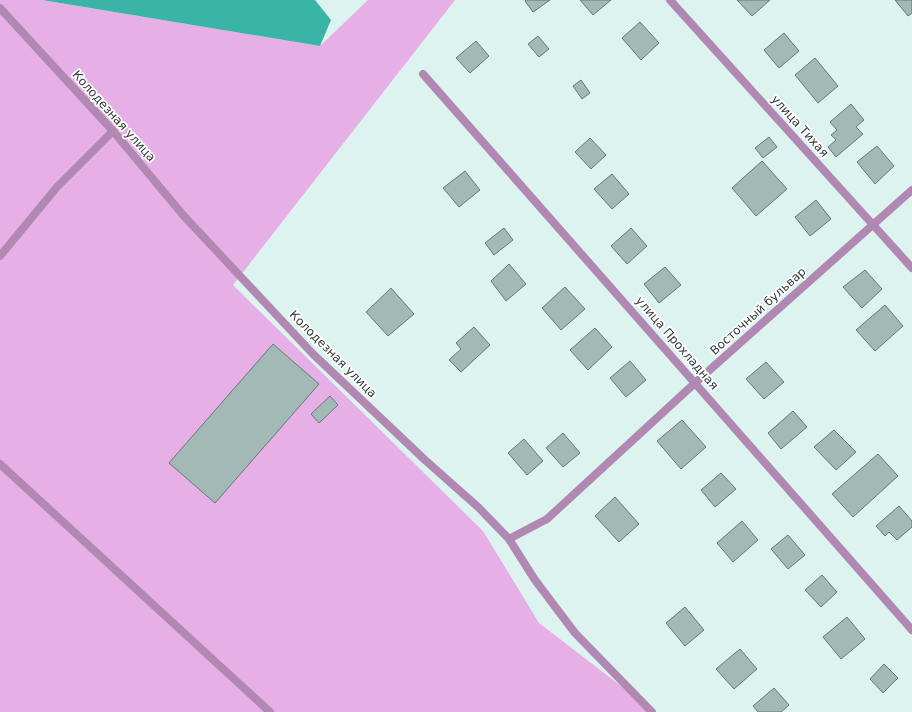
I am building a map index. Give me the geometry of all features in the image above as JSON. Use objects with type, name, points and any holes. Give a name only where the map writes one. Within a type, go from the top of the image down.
[{"type":"street","name":"улица Тихая","points":[[670,0],[874,224],[912,268]]},
{"type":"street","name":"Колодезная улица","points":[[0,8],[113,131],[184,215],[313,354],[425,460],[478,507],[509,539],[535,580],[575,633],[652,712]]},
{"type":"street","name":"улица Прохладная","points":[[423,74],[912,630]]},
{"type":"street","points":[[0,256],[57,187],[113,131]]},
{"type":"street","name":"Восточный бульвар","points":[[509,539],[547,519],[695,382],[912,190]]},
{"type":"street","points":[[0,464],[270,712]]},
{"type":"shaded area","points":[[0,0],[42,0],[320,46],[368,0],[455,0],[233,285],[483,531],[539,623],[655,712],[0,712]]},
{"type":"shaded area","points":[[42,0],[315,0],[331,20],[320,46]]},
{"type":"building","points":[[550,0],[533,12],[525,1]]},
{"type":"building","points":[[580,0],[611,0],[593,15]]},
{"type":"building","points":[[737,0],[770,0],[752,16]]},
{"type":"building","points":[[895,0],[912,0],[912,13],[908,16]]},
{"type":"building","points":[[640,22],[659,43],[641,60],[622,38]]},
{"type":"building","points":[[784,33],[799,51],[779,68],[764,50]]},
{"type":"building","points":[[538,36],[549,49],[539,57],[528,44]]},
{"type":"building","points":[[476,41],[489,56],[470,73],[456,58]]},
{"type":"building","points":[[815,58],[838,86],[818,103],[795,75]]},
{"type":"building","points":[[581,80],[590,93],[582,99],[573,86]]},
{"type":"building","points":[[851,104],[864,120],[856,127],[863,134],[836,157],[828,147],[836,140],[831,135],[837,130],[830,122]]},
{"type":"building","points":[[769,137],[777,147],[763,158],[755,148]]},
{"type":"building","points":[[590,138],[606,155],[591,169],[575,152]]},
{"type":"building","points":[[877,146],[894,166],[875,184],[857,162]]},
{"type":"building","points":[[762,161],[787,189],[756,216],[732,188]]},
{"type":"building","points":[[465,171],[480,190],[459,207],[443,188]]},
{"type":"building","points":[[612,174],[629,194],[612,209],[594,189]]},
{"type":"building","points":[[816,200],[831,219],[810,236],[795,217]]},
{"type":"building","points":[[504,228],[513,240],[494,255],[485,243]]},
{"type":"building","points":[[631,228],[647,246],[627,264],[611,246]]},
{"type":"building","points":[[509,264],[526,284],[506,301],[491,281]]},
{"type":"building","points":[[665,267],[681,285],[659,303],[644,284]]},
{"type":"building","points":[[865,270],[882,289],[862,308],[843,287]]},
{"type":"building","points":[[565,287],[585,309],[561,330],[542,308]]},
{"type":"building","points":[[391,288],[414,314],[388,336],[366,312]]},
{"type":"building","points":[[885,305],[903,326],[875,351],[856,330]]},
{"type":"building","points":[[474,327],[490,345],[461,372],[449,360],[461,349],[456,343]]},
{"type":"building","points":[[595,328],[612,347],[588,370],[570,350]]},
{"type":"building","points":[[273,344],[319,384],[215,503],[169,463]]},
{"type":"building","points":[[630,361],[646,380],[626,397],[610,378]]},
{"type":"building","points":[[766,362],[784,382],[764,399],[746,379]]},
{"type":"building","points":[[330,396],[338,405],[319,423],[311,414]]},
{"type":"building","points":[[793,411],[807,427],[781,449],[768,433]]},
{"type":"building","points":[[682,420],[706,447],[681,469],[657,441]]},
{"type":"building","points":[[834,430],[856,452],[836,470],[814,447]]},
{"type":"building","points":[[563,433],[580,453],[563,467],[546,448]]},
{"type":"building","points":[[524,439],[543,461],[527,475],[508,453]]},
{"type":"building","points":[[878,454],[898,476],[853,517],[832,494]]},
{"type":"building","points":[[721,473],[736,489],[715,507],[701,490]]},
{"type":"building","points":[[615,497],[639,524],[619,542],[595,516]]},
{"type":"building","points":[[899,506],[912,521],[912,527],[897,540],[889,532],[885,536],[876,526]]},
{"type":"building","points":[[742,521],[758,540],[733,562],[717,543]]},
{"type":"building","points":[[788,535],[805,555],[788,569],[771,549]]},
{"type":"building","points":[[822,575],[837,592],[821,607],[805,590]]},
{"type":"building","points":[[685,607],[704,630],[685,646],[666,623]]},
{"type":"building","points":[[847,617],[865,639],[841,659],[823,637]]},
{"type":"building","points":[[740,649],[757,669],[734,689],[716,669]]},
{"type":"building","points":[[884,664],[898,678],[883,693],[870,679]]},
{"type":"building","points":[[774,688],[789,705],[781,712],[758,712],[753,706]]}]
